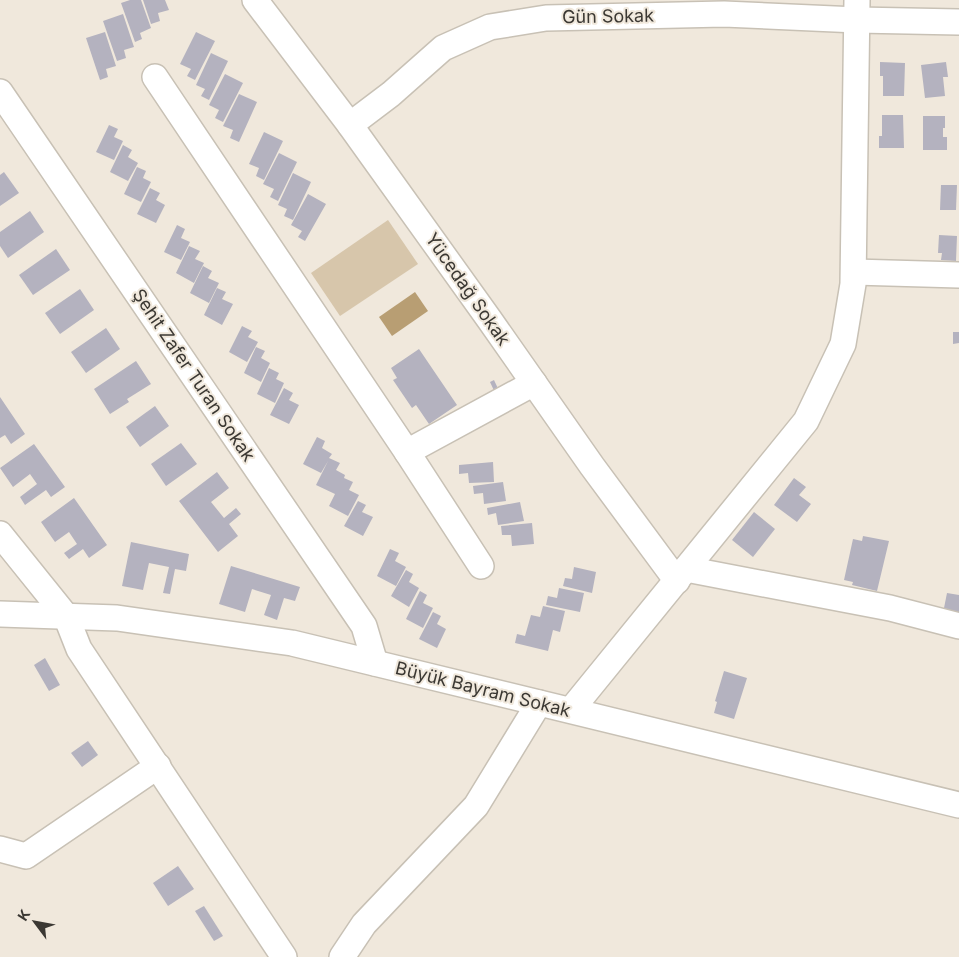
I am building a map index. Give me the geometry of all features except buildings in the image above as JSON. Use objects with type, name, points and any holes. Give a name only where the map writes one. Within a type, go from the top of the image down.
[{"type":"street","name":"Yücedağ Sokak","points":[[255,0],[350,125],[592,466],[681,575]]},
{"type":"street","name":"Gün Sokak","points":[[350,125],[391,94],[443,48],[490,27],[546,18],[857,10],[959,22]]},
{"type":"street","points":[[570,710],[806,421],[843,344],[854,284],[857,10]]},
{"type":"street","points":[[155,77],[407,452],[481,566]]},
{"type":"street","name":"Şehit Zafer Turan Sokak","points":[[0,92],[364,626],[375,663]]},
{"type":"street","points":[[854,272],[959,275]]},
{"type":"street","points":[[407,452],[534,383]]},
{"type":"street","points":[[0,534],[66,616],[79,649],[284,957]]},
{"type":"street","points":[[681,575],[890,608],[959,626]]},
{"type":"street","name":"Büyük Bayram Sokak","points":[[0,614],[117,618],[292,643],[959,805]]},
{"type":"street","points":[[342,957],[364,924],[476,806],[539,703]]},
{"type":"street","points":[[0,850],[26,856],[158,766]]},
{"type":"shaded area","points":[[388,220],[418,264],[340,316],[311,273]]},
{"type":"shaded area","points":[[415,292],[428,311],[392,336],[379,317]]}]
